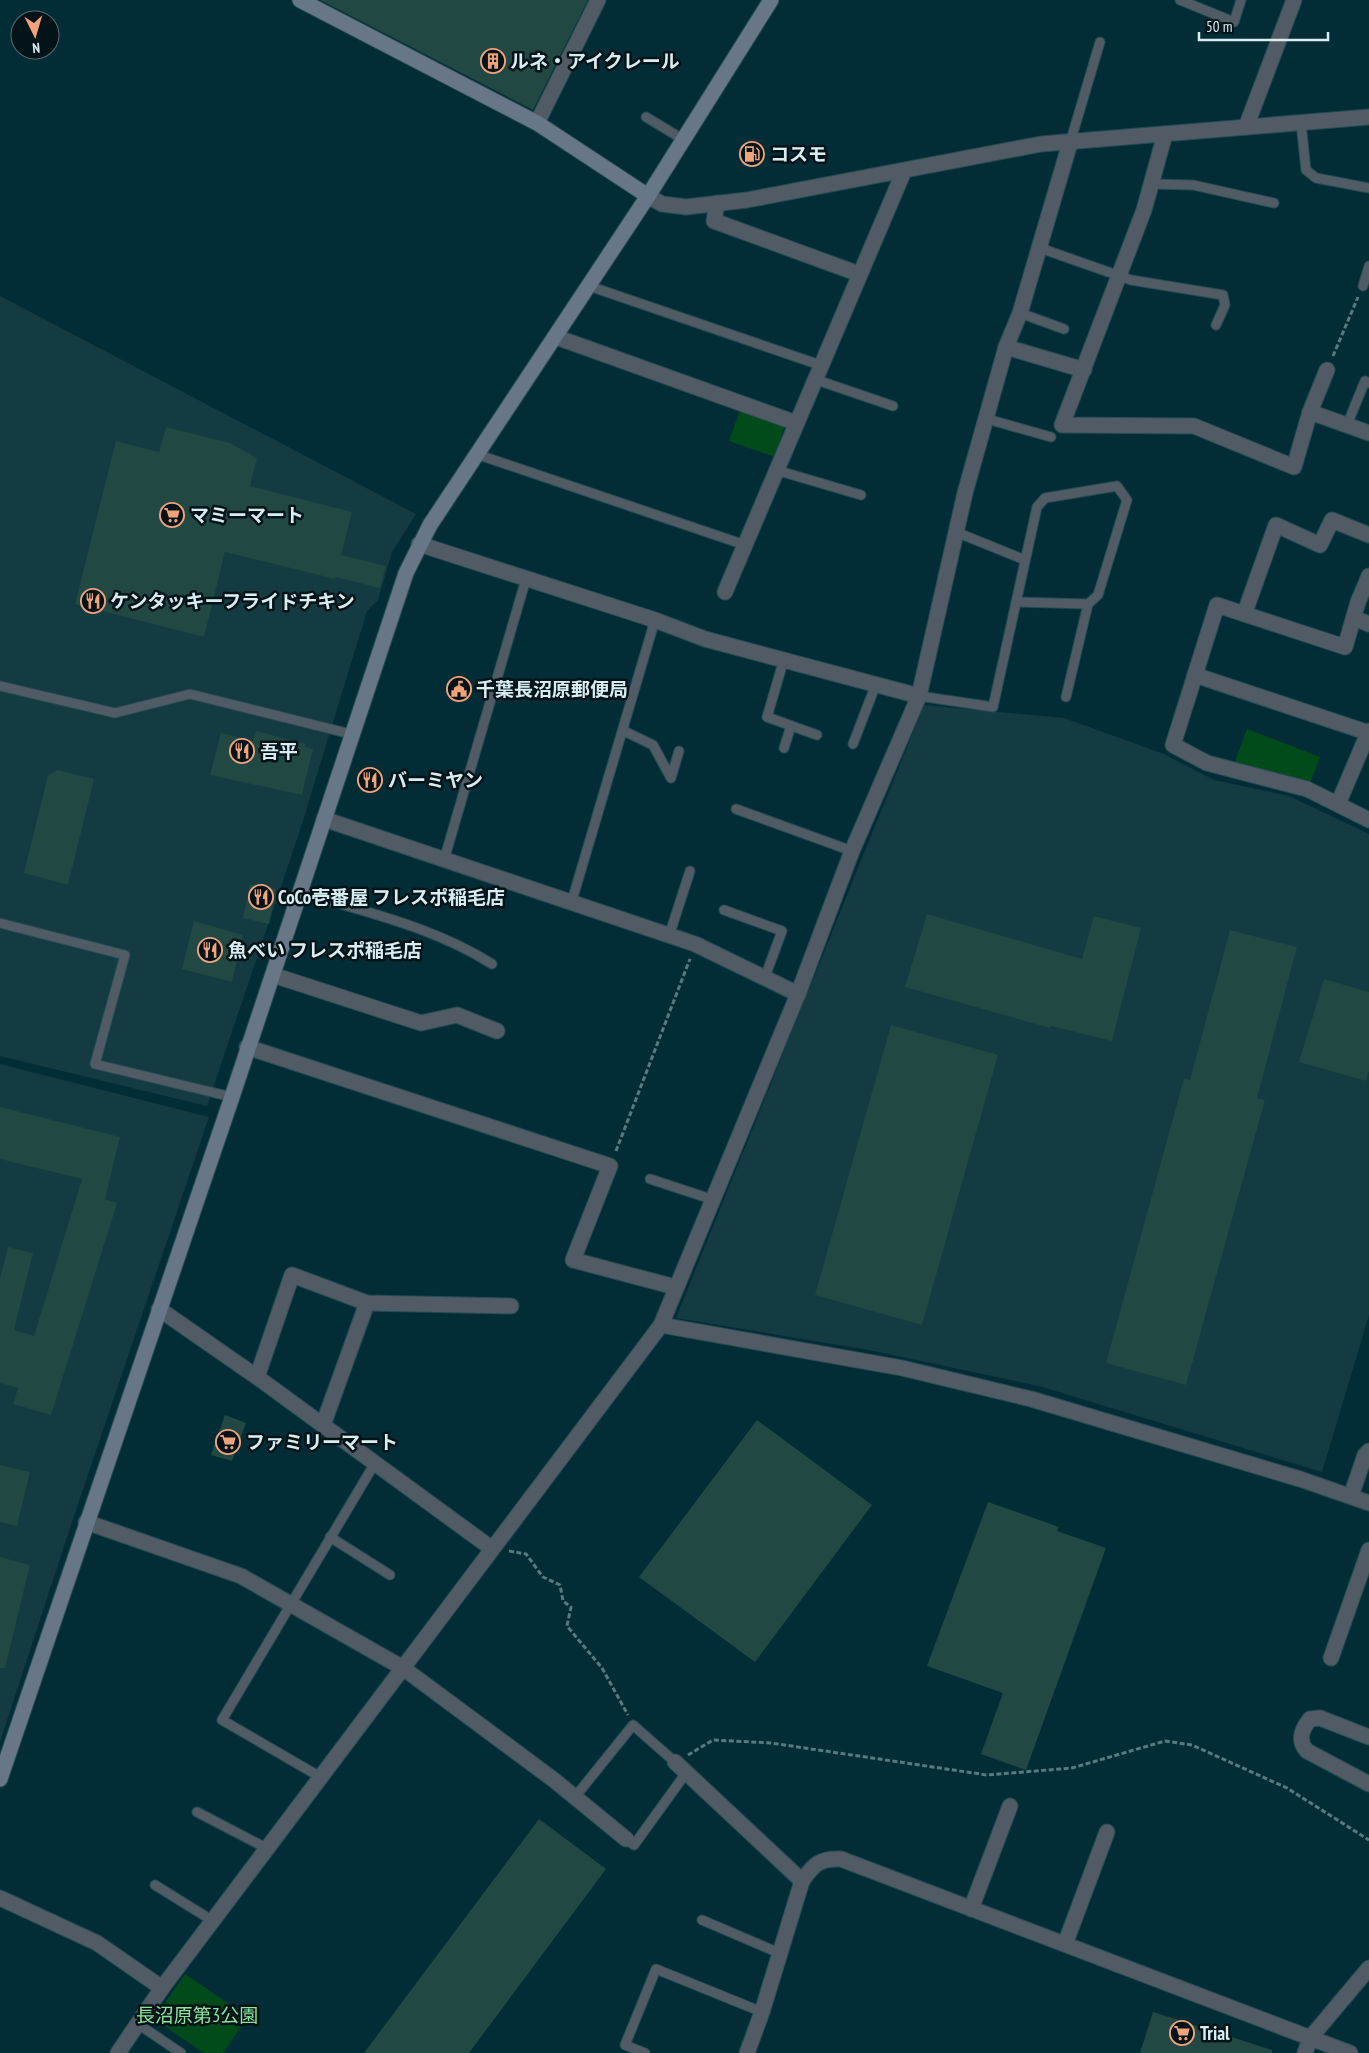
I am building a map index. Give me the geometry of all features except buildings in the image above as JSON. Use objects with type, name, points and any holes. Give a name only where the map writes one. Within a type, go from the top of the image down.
[{"type":"street","points":[[300,0],[537,122],[662,204],[686,207],[747,200],[1041,144],[1369,117]]},
{"type":"street","points":[[537,122],[598,0]]},
{"type":"street","points":[[0,1779],[232,1097],[247,1047],[273,976],[351,734],[406,573],[419,544],[648,196],[771,0]]},
{"type":"street","points":[[1246,127],[1294,0]]},
{"type":"street","points":[[1165,134],[1151,184],[1120,274],[1062,425],[1194,426],[1294,466],[1310,412],[1327,370]]},
{"type":"street","points":[[118,2053],[162,1988],[322,1778],[492,1548],[661,1325],[711,1199],[798,994],[852,851],[919,696],[956,532],[1006,347],[1020,313],[1070,143]]},
{"type":"street","points":[[725,592],[904,171]]},
{"type":"street","points":[[717,203],[714,221],[859,274]]},
{"type":"street","points":[[556,337],[796,423]]},
{"type":"street","points":[[1006,347],[1084,370]]},
{"type":"street","points":[[1310,412],[1369,433]]},
{"type":"street","points":[[1245,612],[1276,524],[1320,545],[1332,520],[1369,535]]},
{"type":"street","points":[[419,544],[655,620],[705,639],[919,696]]},
{"type":"street","points":[[1369,576],[1345,647],[1245,612],[1217,605],[1173,745],[1207,763],[1307,789],[1369,820]]},
{"type":"street","points":[[1354,618],[1369,624]]},
{"type":"street","points":[[1194,675],[1369,732],[1338,804]]},
{"type":"street","points":[[324,819],[571,904],[695,944],[798,994]]},
{"type":"street","points":[[273,976],[421,1022],[456,1015],[497,1031]]},
{"type":"street","points":[[247,1047],[610,1166],[573,1260],[675,1287]]},
{"type":"street","points":[[257,1377],[292,1276],[367,1303],[511,1306]]},
{"type":"street","points":[[323,1425],[367,1303]]},
{"type":"street","points":[[159,1309],[257,1377],[492,1548]]},
{"type":"street","points":[[661,1325],[902,1368],[1031,1399],[1300,1479],[1369,1502]]},
{"type":"street","points":[[1351,1496],[1365,1455],[1369,1451]]},
{"type":"street","points":[[86,1522],[241,1576],[403,1668],[575,1797],[626,1839]]},
{"type":"street","points":[[1331,1658],[1369,1550]]},
{"type":"street","points":[[1369,1737],[1320,1718],[1310,1718],[1300,1736],[1302,1746],[1307,1751],[1369,1784]]},
{"type":"street","points":[[675,1762],[802,1880]]},
{"type":"street","points":[[971,1909],[1010,1806]]},
{"type":"street","points":[[1064,1944],[1106,1832]]},
{"type":"street","points":[[747,2053],[762,2012],[802,1880],[812,1867],[827,1858],[841,1859],[1350,2053]]},
{"type":"street","points":[[0,1898],[97,1943],[162,1988]]},
{"type":"street","points":[[1305,2053],[1311,2037],[1369,1968]]},
{"type":"lane","points":[[1180,0],[1234,22],[1241,0]]},
{"type":"lane","points":[[1070,143],[1100,42]]},
{"type":"lane","points":[[646,117],[684,140]]},
{"type":"lane","points":[[1301,123],[1306,170],[1316,178],[1369,188]]},
{"type":"lane","points":[[1151,184],[1194,185],[1274,203]]},
{"type":"lane","points":[[1040,248],[1120,274],[1130,280],[1223,295],[1225,305],[1216,325]]},
{"type":"lane","points":[[1363,286],[1369,266]]},
{"type":"lane","points":[[589,286],[817,372],[893,406]]},
{"type":"lane","points":[[1020,313],[1064,329]]},
{"type":"lane","points":[[1347,425],[1365,382],[1369,383]]},
{"type":"lane","points":[[987,418],[1051,437]]},
{"type":"lane","points":[[479,455],[745,545]]},
{"type":"lane","points":[[776,470],[861,495]]},
{"type":"lane","points":[[919,696],[993,706],[1037,506],[1045,498],[1117,486],[1127,500],[1098,595],[1088,604],[1066,697]]},
{"type":"lane","points":[[956,532],[1025,560]]},
{"type":"lane","points":[[444,860],[526,579]]},
{"type":"lane","points":[[1016,602],[1088,604]]},
{"type":"lane","points":[[571,904],[624,731],[655,620]]},
{"type":"lane","points":[[784,659],[767,717],[817,735]]},
{"type":"lane","points":[[853,744],[876,684]]},
{"type":"lane","points":[[0,686],[116,713],[190,694],[351,734]]},
{"type":"lane","points":[[784,748],[791,726]]},
{"type":"lane","points":[[624,731],[653,745],[671,778],[679,751]]},
{"type":"lane","points":[[736,809],[852,851]]},
{"type":"lane","points":[[669,936],[690,871]]},
{"type":"lane","points":[[300,892],[440,936],[466,947],[492,964]]},
{"type":"lane","points":[[724,910],[782,931],[765,977]]},
{"type":"lane","points":[[0,923],[125,955],[95,1064],[232,1097]]},
{"type":"lane","points":[[650,1180],[711,1199]]},
{"type":"lane","points":[[322,1778],[222,1720],[375,1463]]},
{"type":"lane","points":[[330,1538],[390,1575]]},
{"type":"lane","points":[[575,1797],[634,1725],[675,1762]]},
{"type":"lane","points":[[626,1839],[634,1846],[686,1774]]},
{"type":"lane","points":[[197,1812],[268,1849]]},
{"type":"lane","points":[[155,1884],[214,1921]]},
{"type":"lane","points":[[702,1920],[779,1953]]},
{"type":"lane","points":[[645,2053],[625,2045],[656,1969],[762,2012]]},
{"type":"lane","points":[[138,2024],[181,2053]]},
{"type":"path","points":[[1327,370],[1363,286]]},
{"type":"path","points":[[610,1166],[695,944]]},
{"type":"path","points":[[492,1548],[526,1554],[543,1578],[560,1585],[563,1601],[571,1607],[567,1626],[602,1668],[634,1725]]},
{"type":"path","points":[[675,1762],[713,1740],[771,1743],[987,1775],[1072,1768],[1166,1741],[1192,1745],[1287,1788],[1369,1840]]},
{"type":"shaded area","points":[[0,296],[416,514],[392,552],[378,600],[367,611],[302,824],[207,1106],[0,1056]]},
{"type":"shaded area","points":[[924,705],[1064,718],[1164,754],[1214,780],[1289,796],[1369,834],[1369,1315],[1322,1472],[1039,1386],[869,1350],[676,1318]]},
{"type":"shaded area","points":[[0,1064],[209,1117],[0,1742]]},
{"type":"green space","points":[[740,410],[785,425],[775,457],[729,441]]},
{"type":"green space","points":[[1247,729],[1320,757],[1310,783],[1234,764]]},
{"type":"green space","name":"長沼原第3公園","points":[[185,1974],[248,2017],[223,2053],[204,2053],[154,2019]]},
{"type":"place","name":"ルネ・アイクレール","points":[[493,61]]},
{"type":"place","name":"コスモ","points":[[752,154]]},
{"type":"place","name":"マミーマート","points":[[172,515]]},
{"type":"place","name":"ケンタッキーフライドチキン","points":[[93,601]]},
{"type":"place","name":"千葉長沼原郵便局","points":[[459,689]]},
{"type":"place","name":"吾平","points":[[242,751]]},
{"type":"place","name":"バーミヤン","points":[[370,780]]},
{"type":"place","name":"CoCo壱番屋 フレスポ稲毛店","points":[[261,897]]},
{"type":"place","name":"魚べい フレスポ稲毛店","points":[[210,950]]},
{"type":"place","name":"ファミリーマート","points":[[228,1442]]},
{"type":"place","name":"Trial","points":[[1182,2033]]}]
